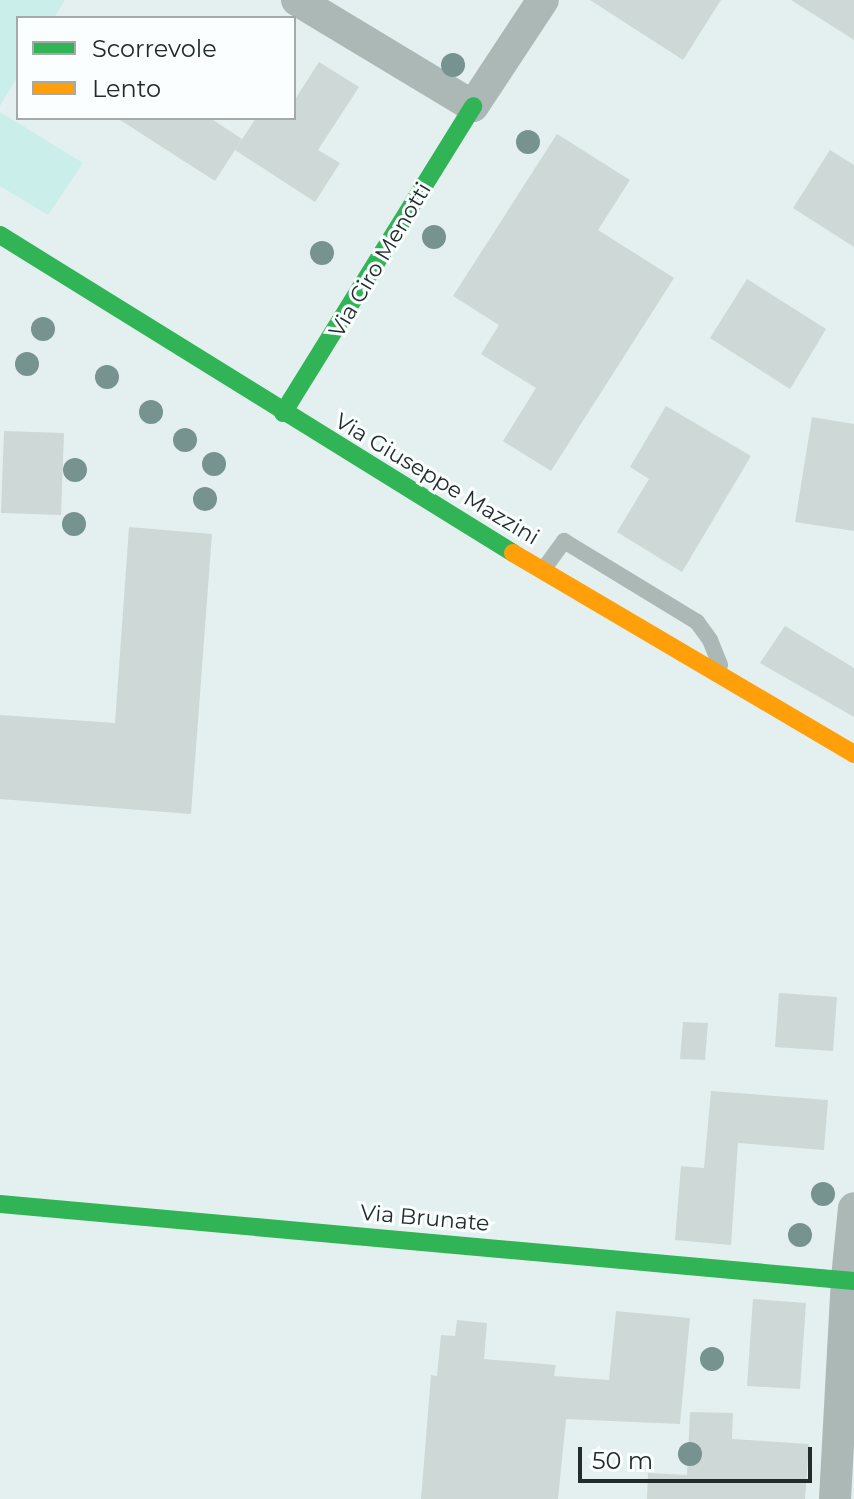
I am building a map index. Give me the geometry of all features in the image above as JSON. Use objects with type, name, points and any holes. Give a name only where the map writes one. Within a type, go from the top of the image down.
[{"type":"street","points":[[297,0],[473,106]]},
{"type":"street","name":"Via Ciro Menotti","points":[[283,413],[473,106],[543,0]]},
{"type":"street","name":"Via Giuseppe Mazzini","points":[[0,235],[542,571],[854,754]]},
{"type":"street","name":"Via Brunate","points":[[0,1204],[850,1280]]},
{"type":"street","points":[[835,1499],[854,1208]]},
{"type":"lane","points":[[542,571],[564,541],[697,622],[710,640],[726,681]]},
{"type":"shaded area","points":[[0,0],[65,0],[55,16],[16,16],[16,79],[0,106]]},
{"type":"shaded area","points":[[0,112],[83,163],[48,215],[0,186]]},
{"type":"building","points":[[590,0],[721,0],[683,60]]},
{"type":"building","points":[[791,0],[854,0],[854,40]]},
{"type":"building","points":[[319,62],[359,87],[318,150],[340,163],[315,202],[235,150],[255,120],[296,120],[296,98]]},
{"type":"building","points":[[120,120],[213,120],[242,139],[215,181]]},
{"type":"building","points":[[557,134],[630,180],[598,230],[674,278],[551,471],[503,441],[536,388],[481,354],[499,325],[453,296]]},
{"type":"building","points":[[830,150],[854,165],[854,247],[793,208]]},
{"type":"building","points":[[747,279],[826,329],[790,389],[710,338]]},
{"type":"building","points":[[666,406],[751,456],[682,572],[617,532],[649,479],[630,467]]},
{"type":"building","points":[[812,417],[854,424],[854,531],[795,522]]},
{"type":"building","points":[[4,431],[64,433],[61,515],[1,513]]},
{"type":"building","points":[[129,527],[212,534],[191,814],[0,799],[0,715],[115,723]]},
{"type":"building","points":[[785,626],[854,668],[854,717],[760,663]]},
{"type":"building","points":[[779,993],[837,997],[833,1051],[775,1047]]},
{"type":"building","points":[[683,1022],[708,1023],[705,1060],[680,1059]]},
{"type":"building","points":[[711,1091],[828,1100],[824,1150],[738,1143],[731,1245],[675,1240],[681,1166],[704,1168]]},
{"type":"building","points":[[753,1299],[806,1303],[800,1389],[747,1386]]},
{"type":"building","points":[[616,1311],[690,1318],[680,1424],[566,1419],[558,1499],[421,1499],[431,1375],[437,1376],[441,1335],[455,1336],[457,1320],[487,1323],[484,1359],[556,1365],[554,1376],[609,1380]]},
{"type":"building","points":[[690,1412],[733,1413],[732,1439],[809,1444],[805,1499],[647,1499],[648,1473],[687,1475]]},
{"type":"traffic: fast","points":[[283,413],[473,106]]},
{"type":"traffic: fast","points":[[0,235],[513,553]]},
{"type":"traffic: fast","points":[[0,1204],[854,1281]]},
{"type":"traffic: slow","points":[[513,553],[854,754]]}]
